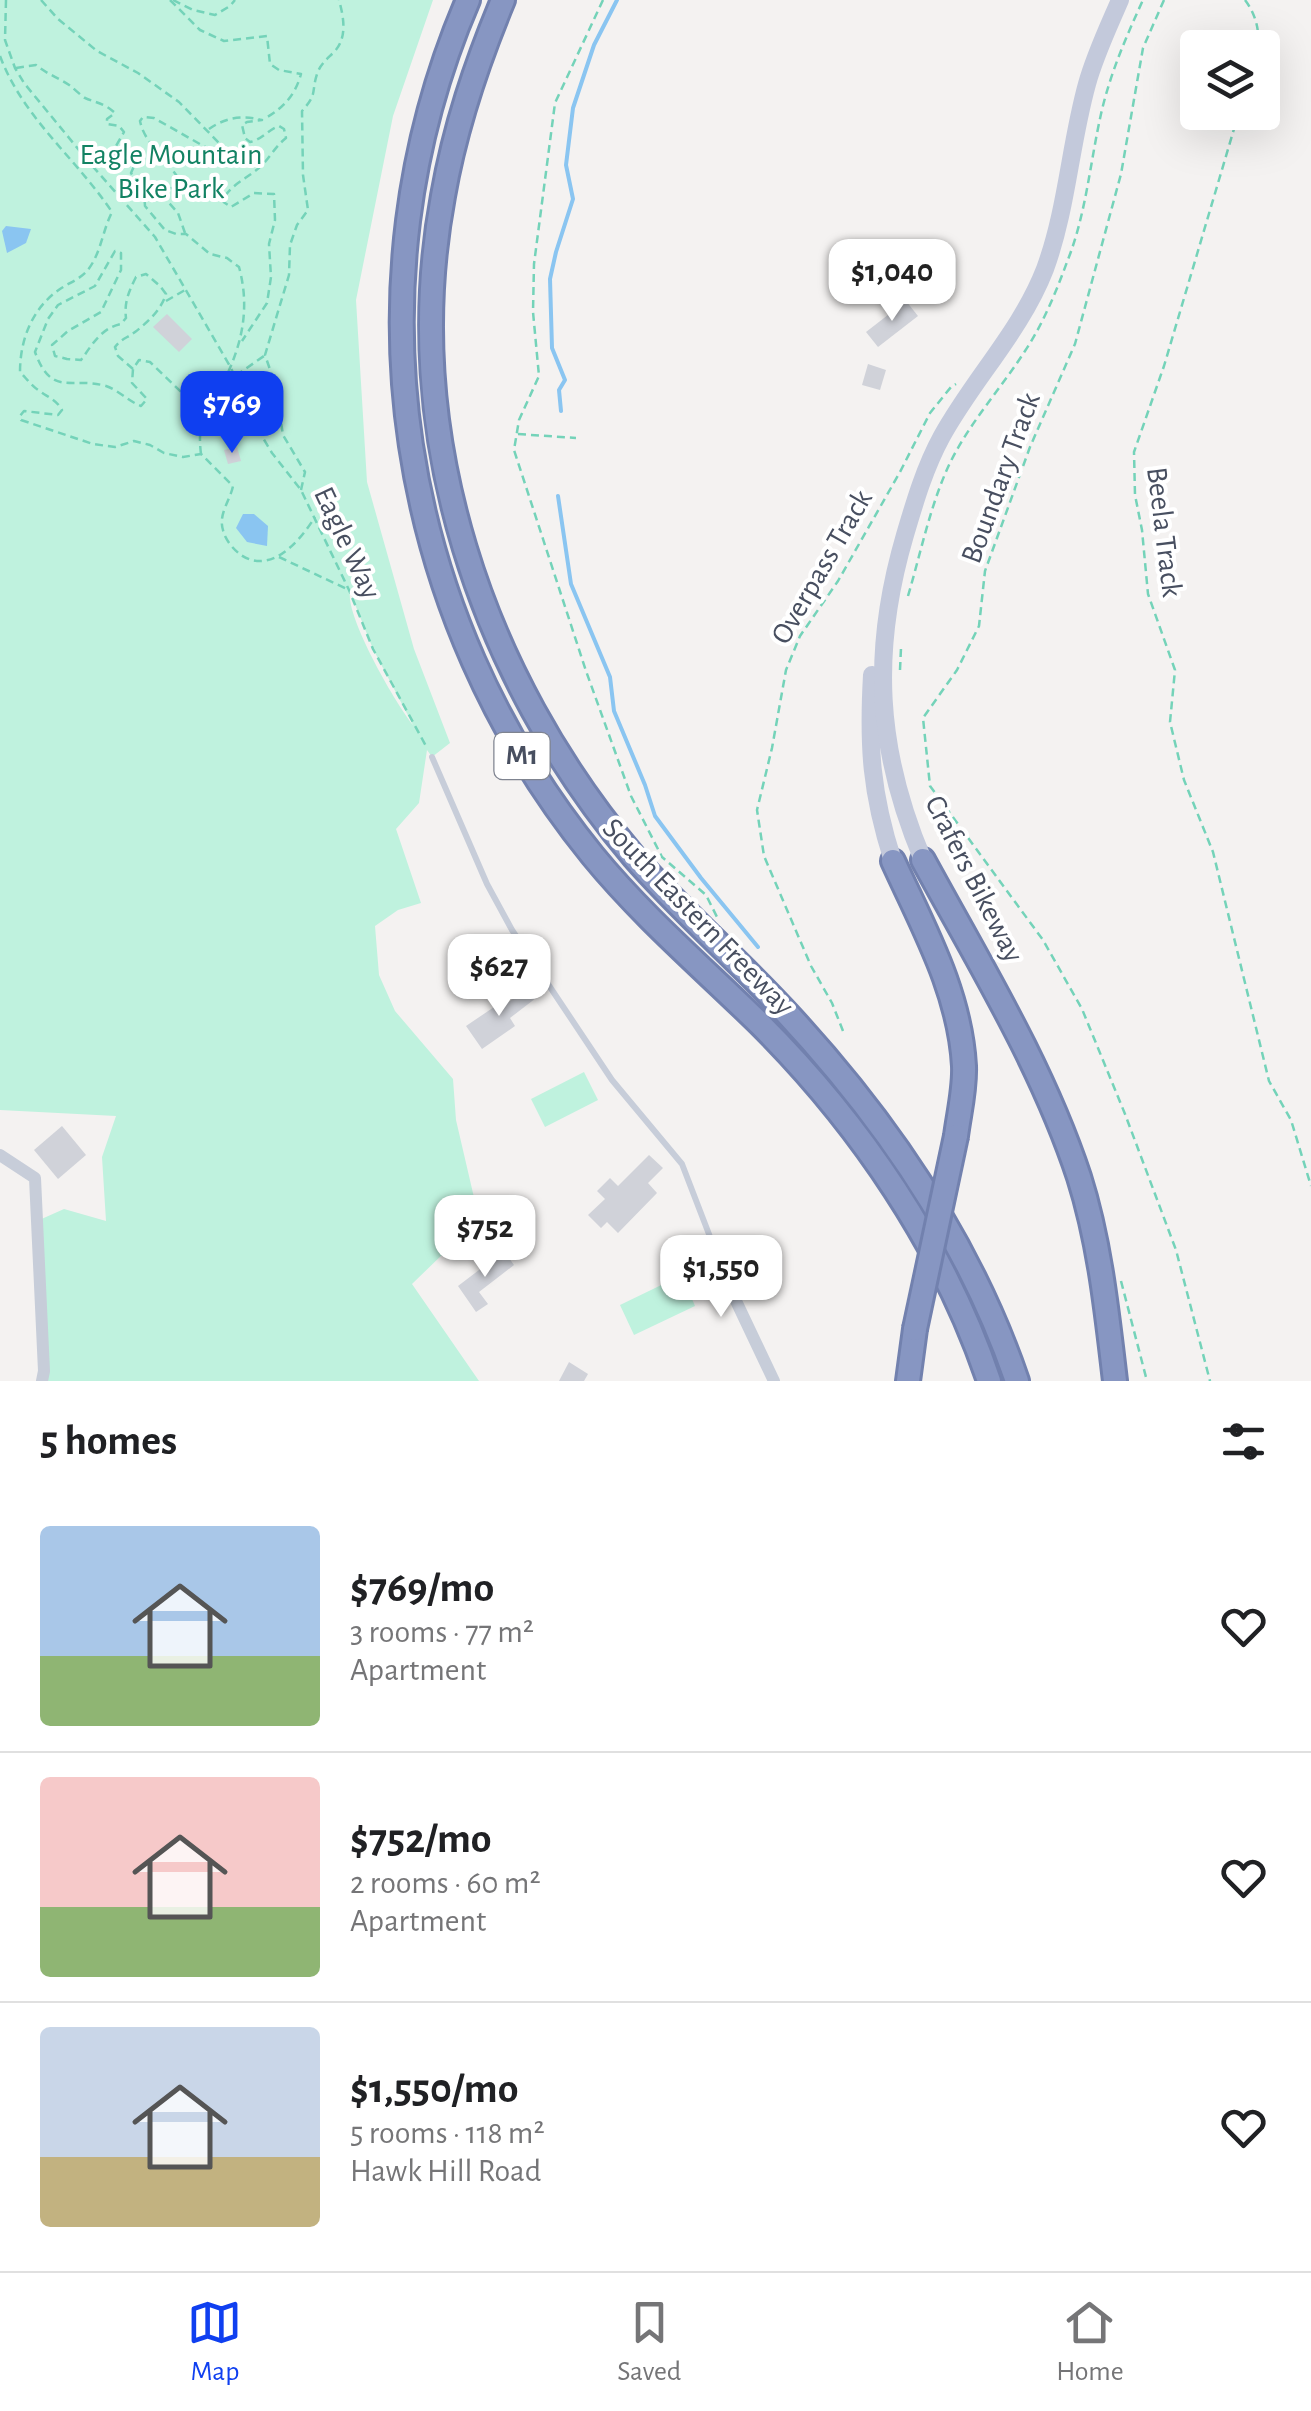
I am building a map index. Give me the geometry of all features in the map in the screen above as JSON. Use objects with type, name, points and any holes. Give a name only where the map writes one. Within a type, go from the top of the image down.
[{"type":"highway","name":"South Eastern Freeway","points":[[468,0],[430,111],[414,180],[402,273],[401,344],[416,484],[455,618],[516,746],[584,845],[653,921],[809,1076],[892,1186],[932,1252],[990,1381]]},
{"type":"highway","name":"South Eastern Freeway","points":[[503,0],[476,64],[456,132],[442,198],[433,274],[437,415],[466,553],[488,619],[551,744],[591,804],[683,910],[828,1058],[911,1168],[950,1230],[987,1306],[1016,1381]]},
{"type":"highway","points":[[922,860],[1019,1037],[1074,1164],[1094,1236],[1115,1381]]},
{"type":"highway","points":[[893,862],[951,994],[964,1070],[956,1136],[915,1329],[908,1381]]},
{"type":"main road","points":[[893,862],[873,782],[869,730],[873,644],[882,593],[910,486],[926,449],[1004,333],[1037,271],[1081,80],[1094,40],[1117,0]]},
{"type":"main road","points":[[922,860],[893,776],[882,693],[887,608],[895,570],[933,454],[956,412],[1014,330],[1045,268],[1060,218],[1087,84],[1117,0]]},
{"type":"street","points":[[0,1154],[35,1178],[42,1381]]},
{"type":"street","points":[[713,1244],[718,1263],[774,1381]]},
{"type":"lane","points":[[432,758],[486,884],[512,930],[612,1080],[682,1164],[713,1244]]},
{"type":"path","name":"Eagle Way","points":[[6,0],[5,40],[15,68],[156,236],[231,368],[254,423],[301,490],[350,590],[373,649],[432,758]]},
{"type":"path","points":[[41,0],[58,20],[97,51],[179,102],[220,144],[220,150],[214,152],[154,118],[143,117],[140,121],[144,135],[182,184],[162,191],[178,213],[186,234],[210,254],[227,258],[239,267],[245,306],[240,344]]},
{"type":"path","points":[[171,0],[215,16],[235,0]]},
{"type":"path","points":[[171,0],[200,30],[224,42],[267,36],[270,64],[301,74],[296,90],[280,109],[262,120],[242,125],[244,138],[250,142],[279,126],[286,138],[261,166],[233,185],[222,201],[232,207],[254,193],[274,194],[275,220],[269,244],[267,303],[240,344],[220,389]]},
{"type":"path","points":[[301,490],[305,472],[283,435],[275,384],[265,355],[289,275],[290,245],[308,210],[302,176],[302,111],[313,99],[318,72],[344,37],[339,0]]},
{"type":"path","points":[[603,0],[554,103],[534,264],[539,376],[519,420],[514,450],[632,796],[662,857],[706,895],[718,918]]},
{"type":"path","points":[[906,600],[949,466],[967,433],[1038,331],[1068,259],[1117,58],[1143,0]]},
{"type":"path","name":"Boundary Track","points":[[1164,0],[1143,48],[1121,174],[1075,344],[1030,446],[985,571],[979,626],[957,670],[923,718],[930,786],[1044,940],[1082,1010],[1176,1250],[1210,1381]]},
{"type":"path","points":[[1246,0],[1257,30]]},
{"type":"path","points":[[0,56],[8,77],[44,132],[112,212]]},
{"type":"path","points":[[15,68],[36,64],[84,98],[111,108],[115,113],[106,124],[119,126],[124,132],[116,146],[134,160],[131,173],[144,192],[145,206],[165,230],[186,234]]},
{"type":"path","points":[[208,130],[220,121],[246,116],[262,120]]},
{"type":"path","name":"Beela Track","points":[[1234,130],[1164,366],[1134,452],[1135,494],[1148,594],[1175,670],[1170,722],[1184,780],[1213,852],[1269,1080],[1291,1120],[1311,1186]]},
{"type":"path","points":[[123,200],[103,231],[98,256],[83,275],[50,296],[26,331],[20,372],[62,410],[49,415],[24,412],[21,420],[93,444],[115,447],[134,441],[164,453],[201,454]]},
{"type":"path","points":[[164,302],[166,294],[153,278],[146,274],[136,278],[121,324],[110,326],[81,360],[56,356],[52,345],[100,312],[120,270],[122,253],[116,251],[95,286],[58,305],[48,319],[35,352],[42,370],[64,384],[109,387],[140,406],[147,399],[132,383],[132,369],[139,360],[150,362],[204,414],[254,423]]},
{"type":"path","points":[[132,369],[118,356],[115,347],[140,329],[164,302],[186,290]]},
{"type":"path","points":[[265,355],[220,389],[207,405],[199,430],[201,454],[232,486],[222,529],[235,551],[251,561],[266,561],[297,542],[315,517]]},
{"type":"path","name":"Overpass Track","points":[[843,1031],[810,966],[764,856],[757,810],[763,778],[786,670],[800,636],[838,582],[930,413],[951,387],[970,381]]},
{"type":"path","points":[[517,434],[576,438]]},
{"type":"path","points":[[278,556],[350,590]]},
{"type":"path","points":[[900,682],[901,637]]},
{"type":"path","points":[[1118,1267],[1147,1381]]},
{"type":"green space","name":"Eagle Mountain Bike Park","points":[[0,0],[433,0],[393,116],[356,300],[367,482],[414,649],[450,743],[432,757],[427,750],[419,803],[396,829],[421,903],[398,910],[375,926],[379,975],[395,1011],[453,1079],[456,1120],[479,1219],[412,1284],[479,1381],[42,1381],[37,1221],[64,1209],[106,1221],[102,1157],[116,1116],[0,1110]],"holes":[[[350,592],[373,649],[413,725],[364,640]]]},
{"type":"green space","points":[[584,1072],[598,1100],[545,1127],[531,1099]]},
{"type":"green space","points":[[682,1275],[695,1306],[634,1335],[620,1305]]},
{"type":"water","points":[[6,226],[31,229],[26,243],[7,253],[2,231]]},
{"type":"water","points":[[243,514],[254,514],[268,526],[267,546],[247,542],[236,528]]},
{"type":"building","points":[[906,301],[918,316],[878,347],[866,332]]},
{"type":"building","points":[[167,314],[192,339],[179,352],[153,327]]},
{"type":"building","points":[[868,364],[886,370],[880,390],[862,385]]},
{"type":"building","points":[[237,447],[241,461],[228,464],[224,450]]},
{"type":"building","points":[[529,987],[536,998],[510,1018],[515,1026],[482,1049],[466,1026]]},
{"type":"building","points":[[62,1126],[86,1155],[58,1179],[34,1150]]},
{"type":"building","points":[[649,1155],[663,1168],[648,1183],[657,1193],[618,1233],[607,1222],[601,1228],[588,1215],[605,1199],[597,1191],[610,1178],[618,1186]]},
{"type":"building","points":[[504,1251],[514,1265],[479,1292],[488,1304],[476,1312],[458,1286]]},
{"type":"building","points":[[569,1362],[588,1374],[584,1381],[559,1381]]},
{"type":"waterway","points":[[561,411],[559,390],[565,380],[552,348],[550,279],[573,199],[566,165],[573,108],[594,45],[617,0]]},
{"type":"waterway","points":[[558,496],[571,584],[610,677],[614,711],[655,816],[758,947]]}]
